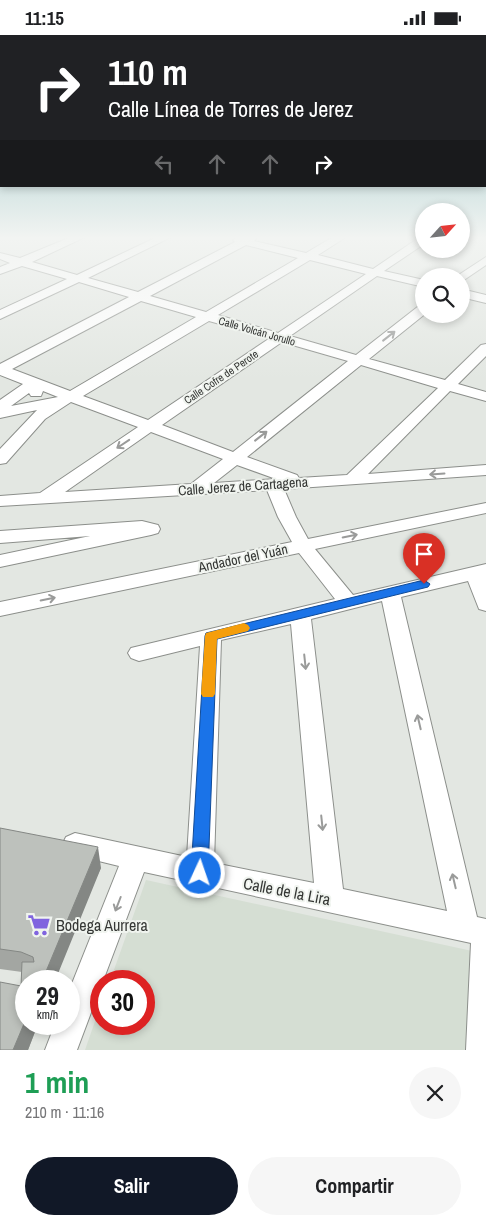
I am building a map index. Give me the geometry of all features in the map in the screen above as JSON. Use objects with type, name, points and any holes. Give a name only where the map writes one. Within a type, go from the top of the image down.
[{"type":"street","points":[[0,315],[66,284]]},
{"type":"street","name":"Calle Volcán Jorullo","points":[[96,284],[486,397]]},
{"type":"street","points":[[0,370],[164,284]]},
{"type":"street","points":[[0,459],[41,413],[261,284]]},
{"type":"street","name":"Calle Cofre de Perote","points":[[42,499],[357,284]]},
{"type":"street","points":[[470,295],[486,299]]},
{"type":"street","points":[[196,489],[415,315]]},
{"type":"street","points":[[352,480],[486,348]]},
{"type":"street","points":[[0,370],[33,383],[64,399],[149,426],[300,483]]},
{"type":"street","points":[[33,383],[40,404]]},
{"type":"street","points":[[0,407],[33,383]]},
{"type":"street","points":[[0,413],[64,399]]},
{"type":"street","name":"Calle Jerez de Cartagena","points":[[0,501],[486,470]]},
{"type":"street","points":[[274,484],[280,506],[288,523],[348,602]]},
{"type":"street","name":"Andador del Yuán","points":[[0,609],[486,508]]},
{"type":"street","points":[[0,537],[148,527],[151,529],[0,561]]},
{"type":"street","points":[[139,653],[481,571],[486,604]]},
{"type":"street","points":[[390,592],[475,931],[482,1050]]},
{"type":"street","points":[[300,613],[330,899]]},
{"type":"street","points":[[200,873],[211,636]]},
{"type":"street","name":"Calle de la Lira","points":[[54,841],[475,931]]},
{"type":"street","points":[[80,988],[136,858]]},
{"type":"street","points":[[61,1050],[65,1035]]},
{"type":"shaded area","points":[[146,880],[486,954],[486,1050],[85,1050],[90,1035],[155,1035],[155,970],[114,970]]},
{"type":"building","name":"Bodega Aurrera","points":[[0,828],[98,847],[47,970],[22,970],[22,962],[34,962],[33,957],[21,952],[0,949]]},
{"type":"building","name":"Bodega Aurrera","points":[[0,982],[15,985],[15,1035],[19,1035],[13,1050],[0,1050]]},
{"type":"slow traffic","points":[[208,694],[211,636],[244,628]]},
{"type":"place","name":"Bodega Aurrera","points":[[39,925]]},
{"type":"route","points":[[200,873],[211,636],[424,584]]}]
